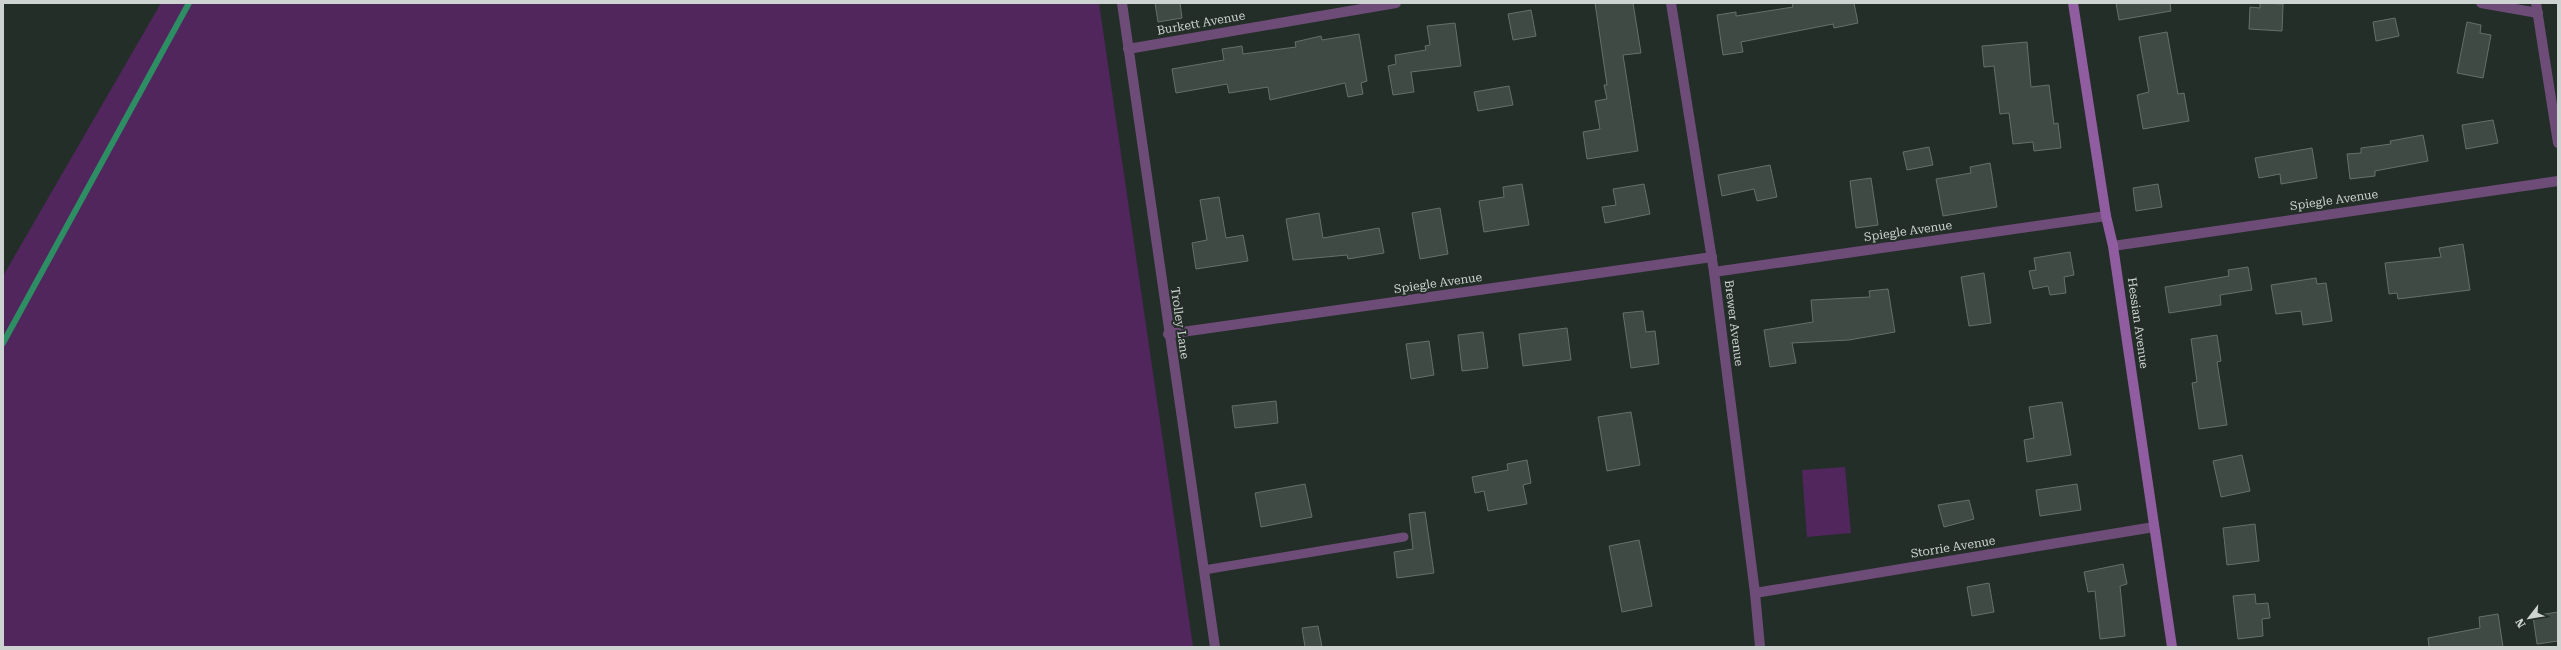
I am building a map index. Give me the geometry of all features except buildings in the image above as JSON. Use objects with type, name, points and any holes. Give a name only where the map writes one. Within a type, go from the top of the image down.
[{"type":"main road","name":"Hessian Avenue","points":[[2073,3],[2106,216],[2113,246],[2172,647]]},
{"type":"street","name":"Trolley Lane","points":[[1122,3],[1168,334],[1215,647]]},
{"type":"street","name":"Burkett Avenue","points":[[1128,49],[1396,3]]},
{"type":"street","name":"Brewer Avenue","points":[[1671,3],[1712,257],[1756,592],[1760,647]]},
{"type":"street","points":[[2481,3],[2537,8],[2558,143]]},
{"type":"street","name":"Spiegle Avenue","points":[[2113,246],[2558,181]]},
{"type":"street","name":"Spiegle Avenue","points":[[1714,272],[2106,216]]},
{"type":"street","name":"Spiegle Avenue","points":[[1168,334],[1712,257]]},
{"type":"street","name":"Storrie Avenue","points":[[1756,592],[2154,528]]},
{"type":"lane","points":[[1204,570],[1404,538]]},
{"type":"shaded area","points":[[161,3],[1099,3],[1193,647],[3,647],[3,276]]},
{"type":"shaded area","points":[[1845,467],[1851,533],[1807,537],[1802,470]]},
{"type":"waterway","points":[[3,343],[189,3]]}]
